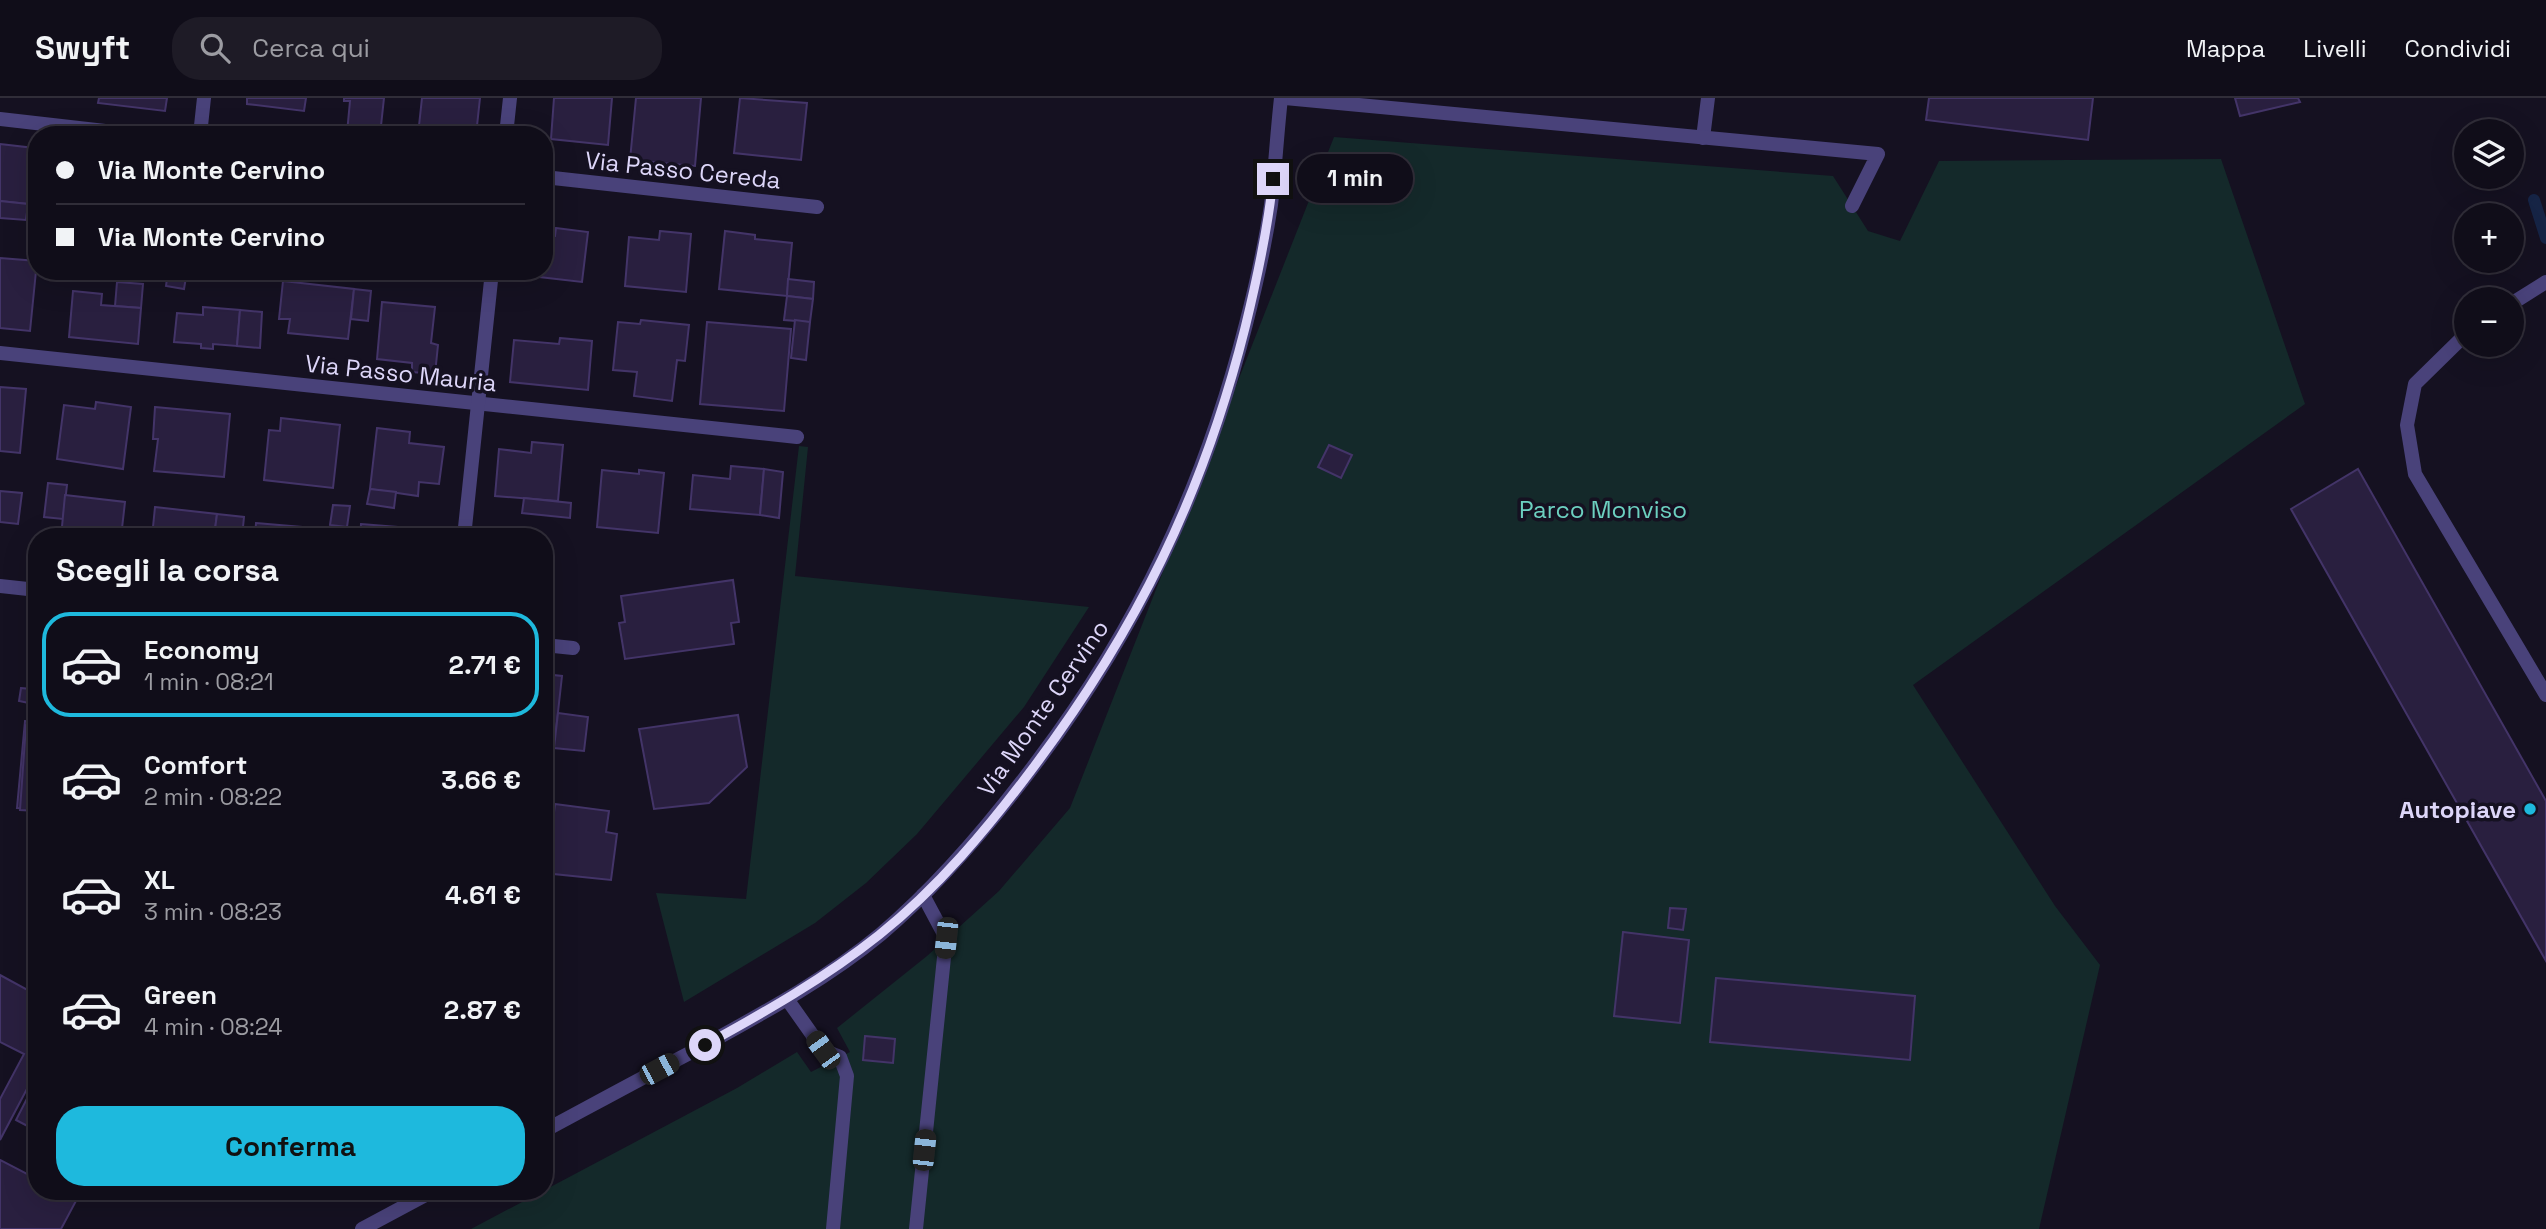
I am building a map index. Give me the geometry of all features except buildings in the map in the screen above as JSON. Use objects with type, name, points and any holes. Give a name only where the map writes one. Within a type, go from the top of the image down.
[{"type":"street","points":[[201,126],[204,98]]},
{"type":"street","points":[[507,126],[510,98]]},
{"type":"street","points":[[1283,98],[1878,154],[1852,206]]},
{"type":"street","name":"Via Monte Cervino","points":[[553,1126],[787,999],[880,935],[923,895],[1008,802],[1064,726],[1122,638],[1150,586],[1187,506],[1214,433],[1257,282],[1270,206],[1283,98]]},
{"type":"street","points":[[1703,138],[1707,98]]},
{"type":"street","points":[[0,119],[61,126]]},
{"type":"street","name":"Via Passo Cereda","points":[[553,178],[817,207]]},
{"type":"street","points":[[465,528],[491,280]]},
{"type":"street","points":[[2524,296],[2541,285]]},
{"type":"street","points":[[2454,346],[2415,384],[2407,425],[2415,474],[2546,695]]},
{"type":"street","name":"Via Passo Mauria","points":[[0,353],[797,437]]},
{"type":"street","points":[[0,586],[28,589]]},
{"type":"street","points":[[553,646],[573,648]]},
{"type":"street","points":[[916,1229],[946,938],[923,895]]},
{"type":"street","points":[[787,999],[823,1050],[841,1057],[848,1076],[833,1229]]},
{"type":"street","points":[[362,1229],[416,1200]]},
{"type":"green space","name":"Parco Monviso","points":[[1334,137],[1833,176],[1868,231],[1900,241],[1939,161],[2221,159],[2305,404],[1913,685],[2055,906],[2100,965],[2039,1229],[471,1229],[526,1200],[553,1200],[553,1186],[737,1088],[797,1052],[811,1072],[850,1052],[837,1028],[927,956],[999,891],[1070,808]]},
{"type":"green space","points":[[799,446],[808,447],[795,576],[1089,607],[1024,707],[917,834],[866,883],[815,923],[684,1002],[656,893],[746,899]]},
{"type":"waterway","points":[[2534,200],[2546,238]]},
{"type":"place","name":"Autopiave","points":[[2530,809]]},
{"type":"route","points":[[705,1045],[787,999],[834,968],[880,935],[923,895],[1008,802],[1099,674],[1150,586],[1187,506],[1214,433],[1257,282],[1273,179]]}]
